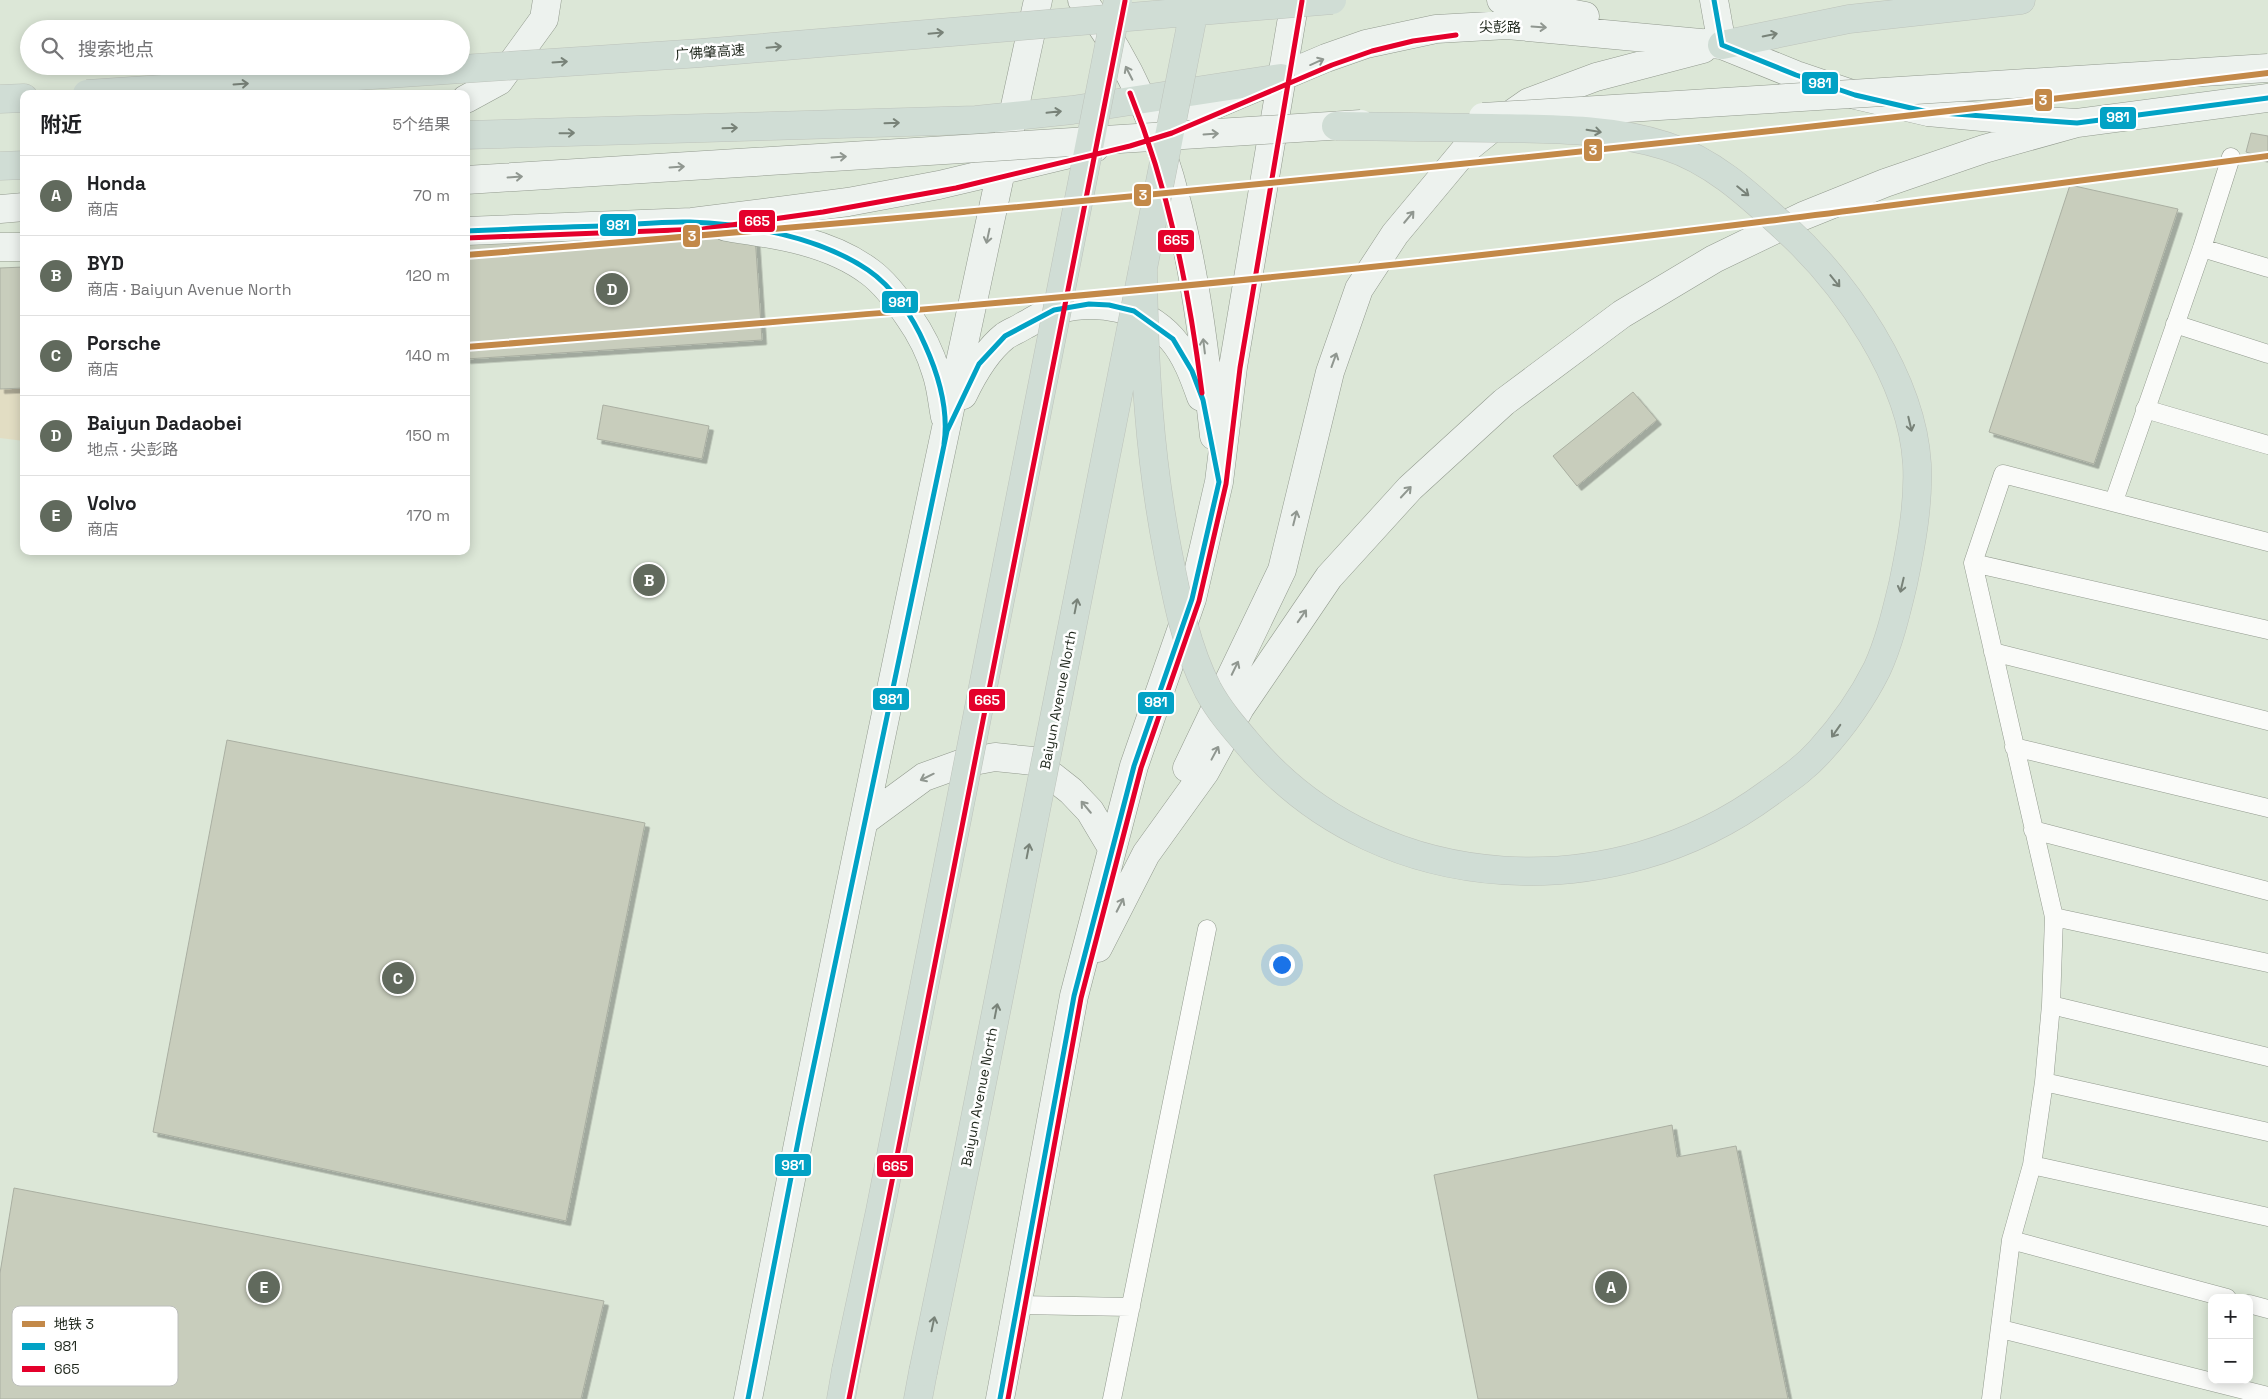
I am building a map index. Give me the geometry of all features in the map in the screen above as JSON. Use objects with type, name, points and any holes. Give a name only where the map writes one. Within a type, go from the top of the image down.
[{"type":"highway","points":[[841,1399],[884,1192],[1118,0]]},
{"type":"highway","name":"Baiyun Avenue North","points":[[918,1399],[1196,0]]},
{"type":"highway","name":"广佛肇高速","points":[[470,69],[692,54],[1332,0]]},
{"type":"highway","points":[[1722,44],[1849,19],[2021,0]]},
{"type":"highway","name":"广佛肇高速","points":[[148,90],[374,75]]},
{"type":"highway","points":[[470,135],[976,120],[1072,110],[1281,78]]},
{"type":"highway","points":[[0,99],[20,98]]},
{"type":"highway","points":[[1143,266],[1144,361],[1148,419],[1163,526],[1181,615],[1193,658],[1222,715],[1273,772],[1330,815],[1374,840],[1421,858],[1497,870],[1568,870],[1633,857],[1674,846],[1701,835],[1760,800],[1817,754],[1861,695],[1876,671],[1901,592],[1908,560],[1916,502],[1916,462],[1906,411],[1872,333],[1835,280],[1803,244],[1756,202],[1717,171],[1672,149],[1622,136],[1582,129],[1336,126]]},
{"type":"highway","points":[[0,166],[20,164]]},
{"type":"street","points":[[470,96],[499,82],[544,20],[547,0]]},
{"type":"street","points":[[748,1399],[803,1117],[864,821],[1038,0]]},
{"type":"street","points":[[1082,0],[1112,42],[1130,74],[1145,108],[1182,222],[1201,320],[1219,482]]},
{"type":"street","points":[[1000,1399],[1019,1305],[1074,996],[1134,766],[1192,599],[1219,482],[1233,367],[1295,0]]},
{"type":"street","points":[[1501,0],[1722,44],[1796,75],[1855,95],[1928,112],[2076,123]]},
{"type":"street","points":[[1714,0],[1722,44]]},
{"type":"street","name":"尖彭路","points":[[470,231],[692,222],[848,202],[920,188],[1132,138],[1366,44],[1436,29],[1506,25],[1722,44]]},
{"type":"street","points":[[1074,996],[1146,854],[1282,570],[1330,372],[1359,290],[1395,234],[1465,150],[1529,102],[1596,77],[1722,44]]},
{"type":"street","points":[[470,180],[2268,68]]},
{"type":"street","points":[[1146,854],[1205,772],[1240,708],[1330,577],[1410,488],[1504,402],[1622,314],[1714,259],[1803,216],[1885,183],[1984,149],[2076,123],[2268,98]]},
{"type":"street","points":[[0,209],[20,207]]},
{"type":"street","points":[[692,222],[777,235],[813,245],[844,257],[870,272],[900,304],[922,336],[936,372],[947,431]]},
{"type":"street","points":[[0,247],[20,247]]},
{"type":"street","points":[[947,431],[979,364],[1005,336],[1054,310],[1089,304],[1109,305],[1134,311],[1157,326],[1173,340],[1192,371],[1203,400],[1219,482]]},
{"type":"street","points":[[864,821],[924,777],[963,763],[995,756],[1033,761],[1071,790],[1090,811],[1112,848]]},
{"type":"lane","points":[[2114,501],[2202,248],[2231,157]]},
{"type":"lane","points":[[2202,248],[2268,268]]},
{"type":"lane","points":[[2175,324],[2268,354]]},
{"type":"lane","points":[[2145,409],[2268,445]]},
{"type":"lane","points":[[1991,1399],[2001,1329],[2010,1240],[2032,1165],[2044,1082],[2051,1005],[2054,917],[1973,563],[2003,474],[2268,542]]},
{"type":"lane","points":[[1973,563],[2268,630]]},
{"type":"lane","points":[[1993,652],[2268,721]]},
{"type":"lane","points":[[2014,747],[2268,808]]},
{"type":"lane","points":[[2033,830],[2268,891]]},
{"type":"lane","points":[[2054,917],[2268,963]]},
{"type":"lane","points":[[1112,1399],[1207,929]]},
{"type":"lane","points":[[2051,1005],[2268,1057]]},
{"type":"lane","points":[[2044,1082],[2268,1132]]},
{"type":"lane","points":[[2032,1165],[2268,1217]]},
{"type":"lane","points":[[2010,1240],[2212,1294]]},
{"type":"lane","points":[[1019,1305],[1132,1307]]},
{"type":"lane","points":[[2253,1305],[2268,1309]]},
{"type":"lane","points":[[2001,1329],[2268,1396]]},
{"type":"shaded area","points":[[0,282],[20,282],[20,440],[0,438]]},
{"type":"building","points":[[2251,133],[2268,136],[2268,159],[2246,152]]},
{"type":"building","points":[[2070,185],[2178,209],[2094,464],[1989,432]]},
{"type":"building","points":[[754,220],[762,340],[470,359],[470,238]]},
{"type":"building","points":[[20,267],[20,388],[0,389],[0,268]]},
{"type":"building","points":[[1633,392],[1657,420],[1577,486],[1553,456]]},
{"type":"building","points":[[603,405],[709,426],[702,459],[597,439]]},
{"type":"building","points":[[227,740],[645,823],[566,1221],[153,1132]]},
{"type":"building","points":[[1672,1125],[1677,1157],[1736,1146],[1788,1399],[1478,1399],[1434,1175]]},
{"type":"building","points":[[14,1188],[604,1301],[581,1399],[0,1399],[0,1273]]},
{"type":"metro line","name":"3","points":[[470,255],[917,216],[1368,173],[1818,126],[2268,73]]},
{"type":"metro line","name":"3","points":[[470,347],[1073,296],[1316,273],[1749,223],[2268,156]]},
{"type":"transit line","name":"981","points":[[1714,0],[1722,45],[1796,75],[1855,95],[1928,112],[2077,123],[2268,98]]},
{"type":"transit line","name":"665","points":[[849,1399],[1125,1]]},
{"type":"transit line","name":"665","points":[[1008,1399],[1081,998],[1141,768],[1199,601],[1226,484],[1240,368],[1302,1]]},
{"type":"transit line","name":"665","points":[[470,238],[703,229],[823,212],[956,188],[1130,146],[1172,133],[1332,65],[1372,51],[1413,41],[1456,35]]},
{"type":"transit line","name":"665","points":[[1130,93],[1156,166],[1176,240],[1191,316],[1202,393]]},
{"type":"transit line","name":"981","points":[[470,231],[668,222],[712,223],[782,234],[828,249],[849,259],[877,277],[894,294],[915,324],[930,357],[942,393],[945,419],[944,444]]},
{"type":"transit line","name":"981","points":[[748,1399],[801,1126],[947,431],[979,364],[1005,336],[1054,310],[1089,304],[1109,305],[1134,311],[1173,339],[1192,371],[1203,400],[1219,482],[1192,599],[1134,766],[1074,996],[1000,1399]]},
{"type":"place","name":"Baiyun Dadaobei","points":[[612,289]]},
{"type":"place","name":"BYD","points":[[649,580]]},
{"type":"place","name":"Porsche","points":[[398,978]]},
{"type":"place","name":"Volvo","points":[[264,1287]]},
{"type":"place","name":"Honda","points":[[1611,1287]]}]
